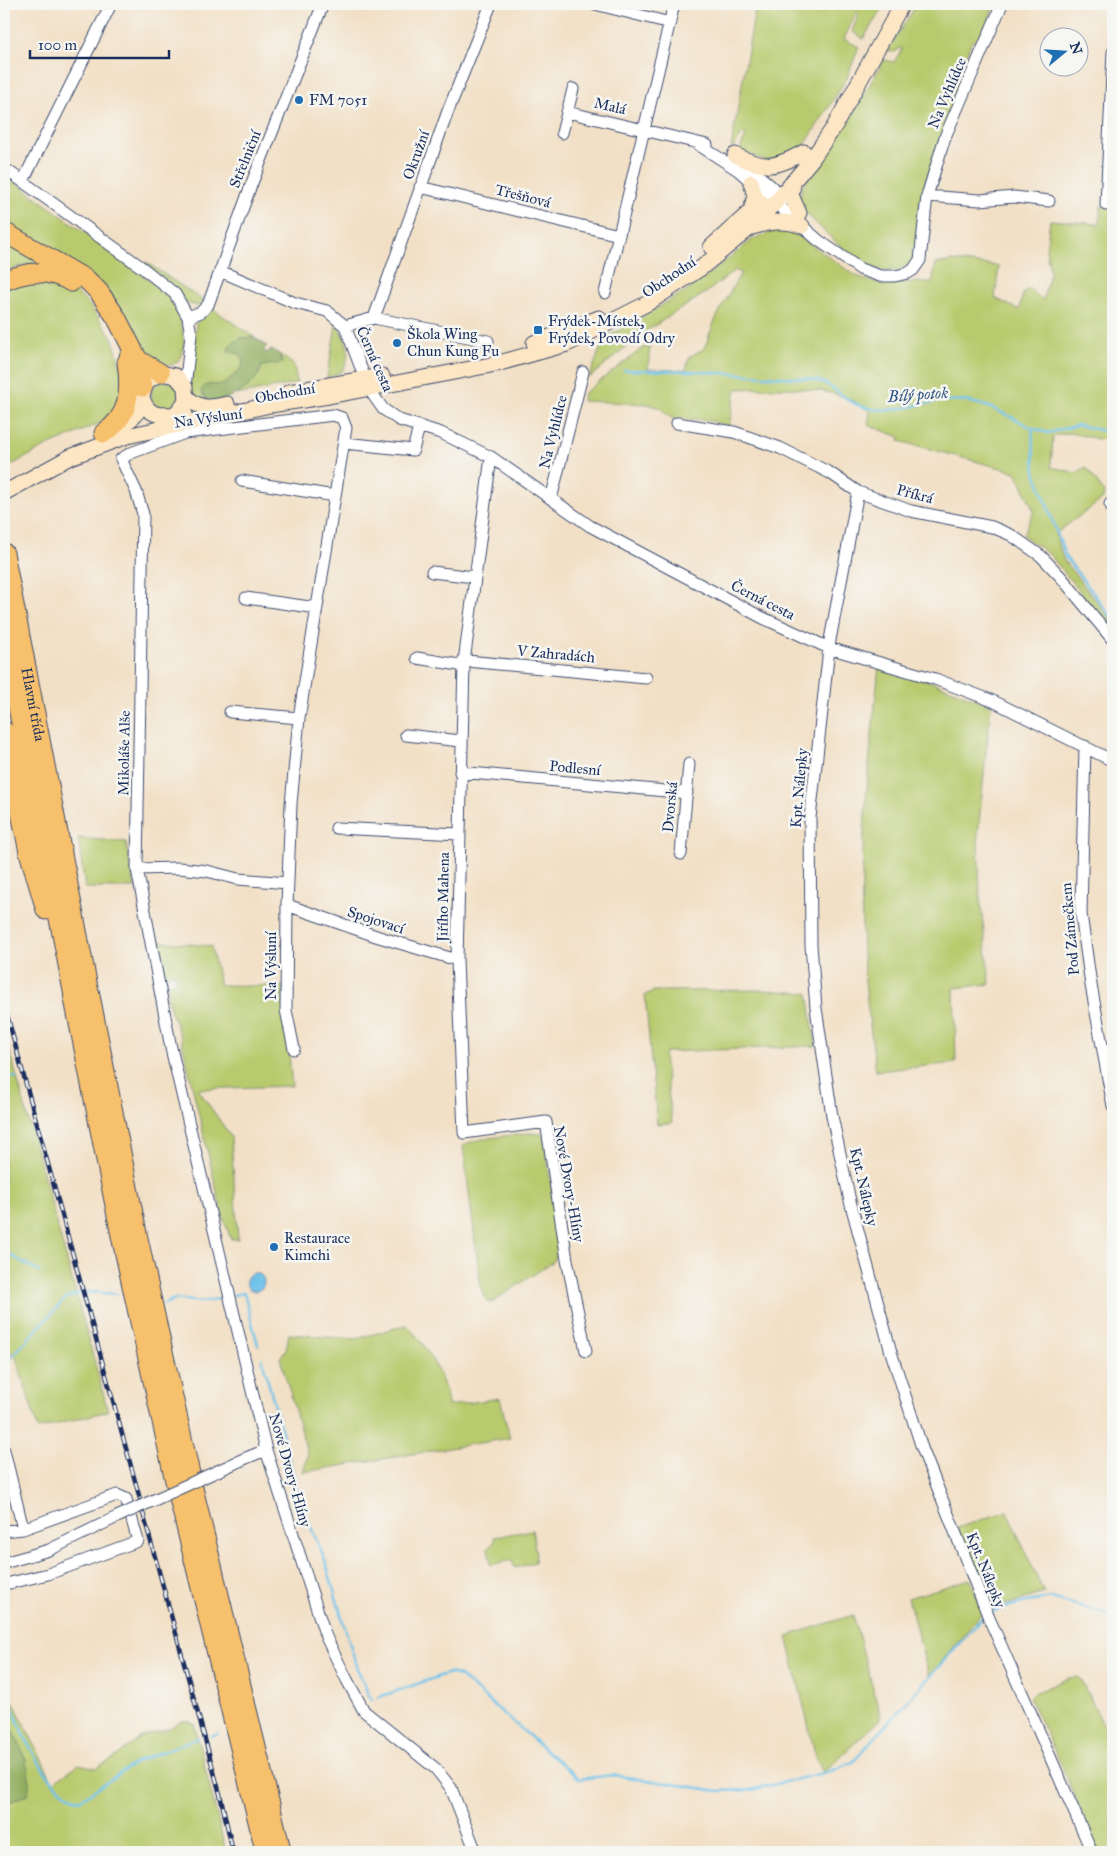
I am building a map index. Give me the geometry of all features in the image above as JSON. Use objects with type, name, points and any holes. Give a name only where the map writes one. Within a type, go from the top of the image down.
[{"type":"highway","points":[[4,232],[87,280],[99,292],[116,317],[138,360],[164,373]]},
{"type":"highway","points":[[4,281],[19,275],[42,272],[69,280],[91,298],[135,367],[143,392]]},
{"type":"highway","points":[[104,433],[123,415],[129,396],[130,383],[127,362],[121,344]]},
{"type":"highway","name":"Hlavní třída","points":[[4,553],[44,766],[81,995]]},
{"type":"highway","points":[[4,635],[81,995],[122,1238],[281,1852]]},
{"type":"highway","points":[[4,731],[29,852],[50,926],[81,995]]},
{"type":"highway","points":[[185,1486],[266,1852]]},
{"type":"main road","name":"Obchodní","points":[[774,196],[827,121],[892,4]]},
{"type":"main road","name":"Obchodní","points":[[227,414],[517,349],[564,333],[643,295],[750,221],[774,196],[794,180],[834,127],[902,4]]},
{"type":"main road","points":[[735,155],[752,164],[777,166],[804,152]]},
{"type":"main road","points":[[751,182],[754,196],[750,221],[776,222],[800,219],[791,196],[794,180]]},
{"type":"main road","points":[[4,493],[20,477],[66,448],[104,433],[131,419],[138,411],[143,392],[150,378],[164,373],[176,376],[186,392],[183,407],[175,414]]},
{"type":"main road","name":"Obchodní","points":[[186,392],[196,405],[211,408],[367,384]]},
{"type":"main road","points":[[143,392],[147,408],[156,415],[227,414]]},
{"type":"main road","points":[[4,481],[20,477],[127,436],[227,414]]},
{"type":"main road","points":[[127,436],[156,415]]},
{"type":"street","points":[[23,181],[110,4]]},
{"type":"street","name":"Střelniční","points":[[188,318],[201,312],[208,305],[250,188],[323,4]]},
{"type":"street","name":"Okružní","points":[[374,318],[448,111],[491,4]]},
{"type":"street","points":[[595,4],[670,23]]},
{"type":"street","points":[[605,293],[674,4]]},
{"type":"street","name":"Na Vyhlídce","points":[[699,145],[709,145],[735,155],[774,196],[850,263],[870,274],[895,276],[908,273],[913,270],[920,260],[927,196],[945,137],[1002,4]]},
{"type":"street","points":[[1106,205],[1113,52]]},
{"type":"street","points":[[562,133],[573,89]]},
{"type":"street","name":"Malá","points":[[567,112],[645,130]]},
{"type":"street","name":"Na Vyhlídce","points":[[645,130],[699,145],[721,157],[751,182],[774,196]]},
{"type":"street","points":[[4,168],[169,288],[179,300],[188,318],[191,335],[186,392]]},
{"type":"street","name":"Třešňová","points":[[420,187],[620,235]]},
{"type":"street","points":[[927,196],[980,200],[1014,197],[1049,201]]},
{"type":"street","name":"Černá cesta","points":[[220,271],[295,303],[326,311],[344,326],[367,384],[383,409],[399,420],[419,428],[441,433],[491,457],[590,526],[763,618],[829,648],[935,679],[993,701],[1113,761]]},
{"type":"street","points":[[344,326],[374,318],[488,341]]},
{"type":"street","points":[[164,373],[178,368],[190,351]]},
{"type":"street","name":"Na Vyhlídce","points":[[551,499],[583,372]]},
{"type":"street","name":"Na Výsluní","points":[[121,459],[131,453],[185,433],[333,415],[342,418],[344,421],[344,443],[299,718],[291,804],[286,905],[286,1010],[294,1049]]},
{"type":"street","name":"Příkrá","points":[[678,422],[734,432],[780,448],[830,472],[858,492],[911,510],[992,527],[1011,535],[1048,563],[1113,640]]},
{"type":"street","points":[[344,443],[413,450],[419,428]]},
{"type":"street","name":"Jiřího Mahena","points":[[457,960],[464,662],[491,457]]},
{"type":"street","name":"Mikoláše Alše","points":[[121,459],[136,491],[142,514],[137,869],[171,1048]]},
{"type":"street","points":[[242,480],[335,496]]},
{"type":"street","name":"Kpt. Nálepky","points":[[858,492],[829,648],[810,818],[812,962],[816,1008],[832,1116],[850,1201],[891,1352],[922,1448],[988,1614],[1092,1852]]},
{"type":"street","points":[[432,572],[474,577]]},
{"type":"street","points":[[246,598],[317,608]]},
{"type":"street","points":[[416,658],[459,665],[464,662]]},
{"type":"street","name":"V Zahradách","points":[[464,662],[646,678]]},
{"type":"street","points":[[230,712],[299,718]]},
{"type":"street","points":[[406,735],[461,741]]},
{"type":"street","name":"Pod Zámečkem","points":[[1085,746],[1081,914],[1091,985],[1113,1106]]},
{"type":"street","name":"Dvorská","points":[[681,854],[689,764]]},
{"type":"street","name":"Podlesní","points":[[460,772],[686,793]]},
{"type":"street","name":"Jiřího Mahena","points":[[336,828],[460,834]]},
{"type":"street","points":[[137,869],[179,868],[206,871],[238,879],[288,883]]},
{"type":"street","name":"Spojovací","points":[[286,905],[379,937],[457,960]]},
{"type":"street","name":"Nové Dvory-Hlíny","points":[[457,960],[464,1132],[546,1122],[567,1260],[586,1351]]},
{"type":"street","name":"Nové Dvory-Hlíny","points":[[171,1048],[266,1450],[326,1637],[364,1711],[436,1769],[451,1788],[476,1852]]},
{"type":"street","points":[[4,1450],[23,1529]]},
{"type":"street","points":[[4,1563],[49,1550],[117,1517],[266,1450]]},
{"type":"street","points":[[4,1531],[23,1529],[117,1495],[126,1499],[138,1541],[48,1574],[10,1583]]},
{"type":"green space","points":[[756,4],[885,4],[863,39],[852,31],[859,14],[857,12],[844,39],[859,47],[846,80],[806,143],[800,149],[773,163],[739,151],[746,136],[742,134],[734,147],[731,147]]},
{"type":"green space","points":[[917,4],[995,4],[980,41],[972,41],[957,77],[961,84],[925,183],[919,211],[916,258],[902,269],[887,271],[871,266],[854,257],[839,245],[801,208],[799,198],[804,183],[847,124],[884,60],[894,62],[902,49],[899,48],[895,52],[887,51]]},
{"type":"green space","points":[[4,174],[142,274],[166,295],[179,316],[183,334],[183,352],[174,364],[165,366],[148,364],[125,322],[4,223]]},
{"type":"green space","points":[[1101,206],[1113,207],[1113,442],[1070,433],[1053,436],[1051,467],[1077,473],[1086,467],[1104,492],[1103,499],[1055,534],[1064,561],[1113,622],[1113,632],[1050,555],[1023,535],[1034,511],[1016,472],[899,441],[900,437],[868,425],[870,412],[856,403],[841,396],[806,389],[736,389],[729,426],[706,420],[671,418],[660,408],[647,404],[582,401],[584,393],[643,348],[650,347],[648,369],[686,370],[689,357],[705,348],[716,318],[741,273],[735,270],[707,292],[640,335],[589,378],[604,339],[691,288],[753,239],[782,228],[792,231],[853,274],[866,280],[880,283],[932,282],[936,264],[952,261],[999,266],[995,298],[1019,310],[1023,294],[1028,288],[1043,300],[1050,273],[1046,249],[1050,220],[1099,224]]},
{"type":"green space","points":[[4,238],[49,264],[32,263],[4,272]]},
{"type":"green space","points":[[146,262],[204,301],[197,306],[187,303],[173,285],[145,264]]},
{"type":"green space","points":[[33,278],[73,289],[90,306],[112,337],[122,369],[121,402],[105,421],[47,446],[4,469],[4,288]]},
{"type":"green space","points":[[210,307],[254,337],[241,338],[229,352],[239,353],[243,361],[242,368],[224,384],[209,385],[203,388],[201,390],[204,397],[211,404],[204,404],[191,392],[190,385],[196,323]]},
{"type":"green space","points":[[336,325],[344,336],[348,348],[347,360],[341,372],[327,378]]},
{"type":"green space","points":[[254,337],[267,346],[264,349],[265,353],[272,350],[279,354],[283,363],[262,366],[254,381],[242,391],[211,404],[201,392],[202,389],[207,385],[224,384],[242,368],[243,361],[239,353],[228,352],[229,346],[241,338]]},
{"type":"green space","points":[[279,354],[294,365],[297,383],[236,395],[259,374],[262,366],[282,360]]},
{"type":"green space","points":[[165,381],[175,385],[179,395],[175,405],[165,409],[155,405],[151,395],[155,385]]},
{"type":"green space","points":[[879,666],[932,682],[991,705],[978,833],[980,897],[990,984],[954,988],[956,1063],[876,1071],[864,969],[862,882],[865,810]]},
{"type":"green space","points":[[78,838],[126,842],[135,888],[85,888]]},
{"type":"green space","points":[[158,941],[211,946],[220,985],[283,986],[292,1086],[198,1089],[231,1137],[238,1239],[231,1239],[223,1218],[181,1038],[171,1012],[165,984],[177,982],[175,973],[163,975],[156,949]]},
{"type":"green space","points":[[762,990],[808,993],[816,1046],[666,1052],[664,1055],[672,1123],[657,1124],[645,995],[654,991]]},
{"type":"green space","points":[[4,1030],[108,1411],[38,1429],[14,1351],[4,1360]]},
{"type":"green space","points":[[530,1133],[542,1134],[544,1137],[560,1246],[554,1261],[491,1303],[485,1299],[481,1288],[463,1146],[484,1139]]},
{"type":"green space","points":[[406,1325],[420,1341],[434,1362],[444,1385],[448,1406],[500,1398],[510,1438],[303,1472],[308,1455],[280,1358],[286,1349],[289,1334],[356,1339]]},
{"type":"green space","points":[[1007,1511],[1044,1593],[989,1610],[957,1528]]},
{"type":"green space","points":[[532,1530],[536,1553],[535,1562],[515,1568],[512,1560],[491,1565],[488,1548],[495,1541],[494,1537]]},
{"type":"green space","points":[[970,1579],[983,1612],[929,1677],[908,1598]]},
{"type":"green space","points":[[853,1615],[881,1718],[823,1773],[816,1758],[787,1636]]},
{"type":"green space","points":[[1077,1677],[1081,1680],[1106,1730],[1113,1750],[1113,1852],[1098,1852],[1060,1762],[1029,1698],[1032,1694],[1069,1678]]},
{"type":"green space","points":[[4,1683],[53,1782],[79,1764],[96,1768],[114,1758],[141,1737],[170,1728],[181,1721],[188,1721],[194,1724],[226,1852],[4,1852],[4,1793],[9,1796],[26,1760],[4,1711]]},
{"type":"green space","points":[[4,1711],[26,1762],[29,1783],[28,1794],[10,1802],[9,1795],[4,1793]]},
{"type":"water","points":[[251,1273],[259,1273],[264,1278],[262,1289],[251,1291],[246,1286],[246,1278]]},
{"type":"waterway","name":"Bílý potok","points":[[624,370],[690,371],[811,379],[827,385],[854,403],[866,408],[890,410],[933,402],[955,401],[978,404],[1010,416],[1032,428],[1035,472],[1066,558],[1113,619]]},
{"type":"waterway","points":[[1032,428],[1048,433],[1078,425],[1113,433]]},
{"type":"waterway","points":[[4,1078],[16,1077]]},
{"type":"waterway","points":[[4,1251],[39,1272]]},
{"type":"waterway","points":[[4,1365],[66,1298],[84,1292],[117,1294]]},
{"type":"waterway","points":[[233,1295],[244,1293],[258,1345]]},
{"type":"waterway","points":[[164,1304],[175,1299],[203,1302],[221,1298]]},
{"type":"waterway","points":[[262,1359],[302,1506],[325,1560],[357,1668],[370,1698],[373,1700]]},
{"type":"waterway","points":[[991,1612],[1021,1603],[1051,1598],[1113,1615]]},
{"type":"waterway","points":[[379,1697],[449,1673],[460,1676],[579,1779],[613,1775],[719,1791],[751,1790],[831,1771],[853,1762],[984,1616]]},
{"type":"waterway","points":[[4,1689],[33,1753],[43,1769],[54,1783],[66,1793],[80,1800],[138,1761],[198,1738]]},
{"type":"waterway","points":[[211,1736],[218,1734]]},
{"type":"railway","points":[[4,1004],[140,1499]]},
{"type":"railway","points":[[143,1513],[220,1794],[233,1852]]},
{"type":"place","name":"FM 7051","points":[[299,100]]},
{"type":"place","name":"Frýdek-Místek, Frýdek, Povodí Odry","points":[[538,330]]},
{"type":"place","name":"Škola Wing Chun Kung Fu","points":[[397,343]]},
{"type":"place","name":"Restaurace Kimchi","points":[[274,1247]]}]
